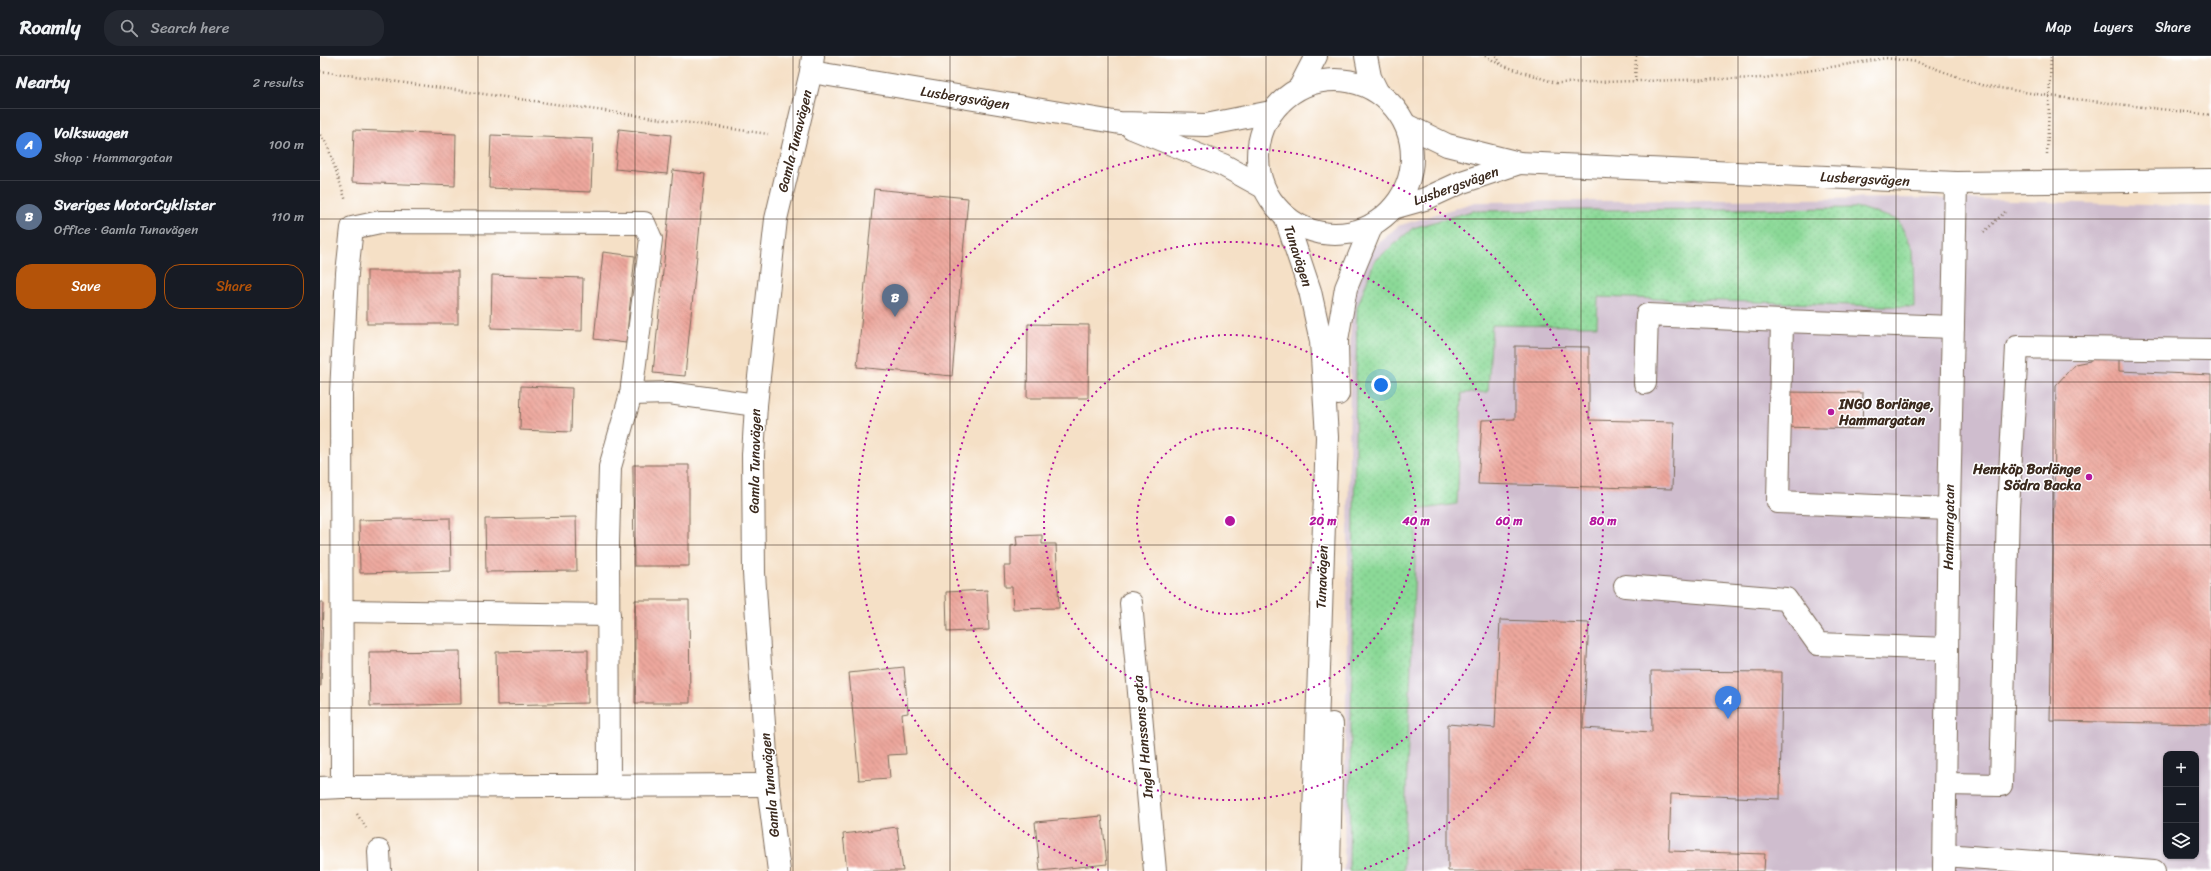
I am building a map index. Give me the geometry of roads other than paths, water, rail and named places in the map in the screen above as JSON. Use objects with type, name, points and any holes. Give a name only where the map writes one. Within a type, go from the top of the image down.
[{"type":"street","points":[[1300,87],[1316,56]]},
{"type":"street","points":[[1366,56],[1370,77],[1377,91]]},
{"type":"street","name":"Lusbergsvägen","points":[[812,64],[1120,123],[1206,125],[1271,112]]},
{"type":"street","name":"Gamla Tunavägen","points":[[778,871],[768,785],[754,573],[753,454],[756,405],[776,219],[812,64]]},
{"type":"street","points":[[1337,79],[1358,82],[1377,91],[1394,106],[1406,125],[1411,143],[1412,162],[1409,180],[1393,208],[1372,225],[1350,233],[1327,234],[1305,228],[1285,216],[1272,203],[1263,187],[1257,162],[1260,136],[1271,112],[1282,99],[1300,87],[1316,81],[1337,79]]},
{"type":"street","name":"Lusbergsvägen","points":[[1120,123],[1223,165],[1263,187]]},
{"type":"street","name":"Lusbergsvägen","points":[[1406,125],[1447,145],[1519,163],[1956,183],[2211,180]]},
{"type":"street","name":"Lusbergsvägen","points":[[1393,208],[1425,199],[1462,182],[1519,163]]},
{"type":"street","name":"Hammargatan","points":[[1944,863],[1949,509],[1956,183]]},
{"type":"street","name":"Tunavägen","points":[[1285,216],[1310,291],[1321,341],[1326,437],[1312,871]]},
{"type":"street","points":[[342,787],[343,611],[341,393],[347,272],[352,228],[380,222],[644,223],[651,238],[631,394],[610,467],[608,544],[609,784]]},
{"type":"street","name":"Tunavägen","points":[[1329,871],[1338,459],[1337,340],[1346,288],[1372,225]]},
{"type":"street","points":[[1644,384],[1647,315],[1953,327]]},
{"type":"street","points":[[1782,321],[1778,502],[1949,509]]},
{"type":"street","points":[[1946,784],[2001,784],[2008,509],[2017,347],[2211,350]]},
{"type":"street","points":[[631,394],[669,393],[756,405]]},
{"type":"street","points":[[1625,586],[1786,599],[1818,644],[1947,649]]},
{"type":"street","name":"Ingel Hanssons gata","points":[[1131,603],[1155,871]]},
{"type":"street","points":[[343,611],[609,615]]},
{"type":"street","points":[[320,788],[609,784],[768,785]]},
{"type":"street","points":[[1944,863],[1964,871]]},
{"type":"street","points":[[1944,863],[2154,871]]},
{"type":"place","name":"Sveriges MotorCyklister","points":[[895,317]]},
{"type":"place","name":"INGO Borlänge, Hammargatan","points":[[1831,412]]},
{"type":"place","name":"Hemköp Borlänge Södra Backa","points":[[2089,477]]},
{"type":"place","name":"Volkswagen","points":[[1728,719]]}]
